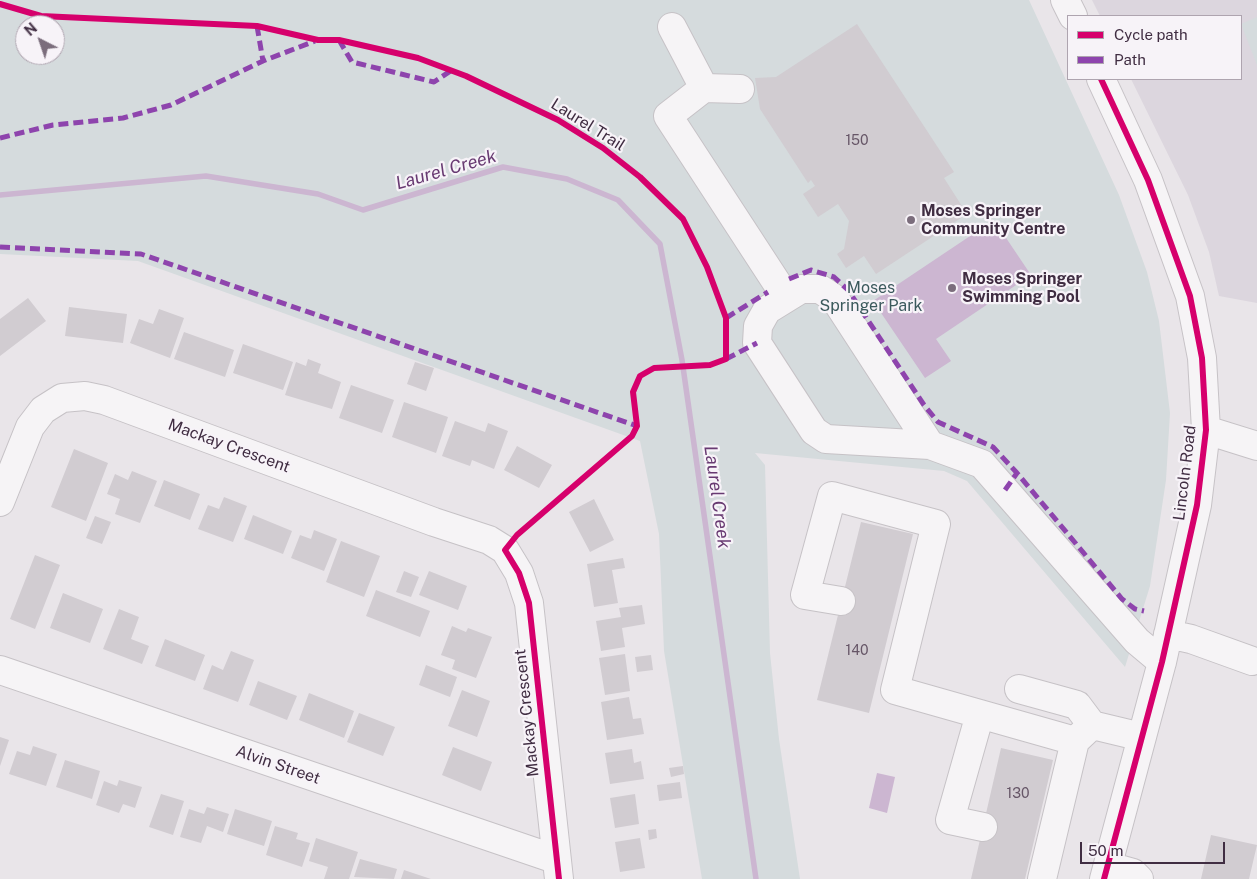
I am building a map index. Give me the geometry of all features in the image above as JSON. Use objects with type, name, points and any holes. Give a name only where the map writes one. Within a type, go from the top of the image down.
[{"type":"street","points":[[1065,0],[1072,15]]},
{"type":"street","points":[[672,27],[704,88]]},
{"type":"street","name":"Lincoln Road","points":[[1101,80],[1148,180],[1190,296],[1202,358],[1206,430],[1197,505],[1162,662],[1106,873]]},
{"type":"street","points":[[740,89],[704,88],[668,116],[786,297]]},
{"type":"street","points":[[930,445],[835,299],[820,289],[801,289],[767,310],[758,326],[758,343],[814,431],[826,440],[930,445],[982,464],[1137,641],[1162,662]]},
{"type":"street","name":"Mackay Crescent","points":[[0,502],[30,427],[42,410],[62,398],[85,396],[104,400],[434,522],[490,540],[505,550],[519,573],[529,603],[557,869]]},
{"type":"street","points":[[1206,430],[1257,446]]},
{"type":"street","points":[[841,601],[805,595],[832,496],[936,524],[895,690],[980,714],[1083,733],[1142,737]]},
{"type":"street","points":[[1168,634],[1191,639],[1252,661]]},
{"type":"street","name":"Alvin Street","points":[[0,670],[557,869]]},
{"type":"street","points":[[1018,689],[1077,705],[1083,733],[1042,879]]},
{"type":"street","points":[[980,714],[950,820],[983,827]]},
{"type":"street","points":[[1106,873],[1133,873],[1139,879]]},
{"type":"shaded area","points":[[1092,0],[1257,0],[1257,303],[1219,296],[1209,252],[1188,195],[1131,80],[1242,80],[1242,15],[1100,15]]},
{"type":"shaded area","name":"Moses Springer Swimming Pool","points":[[994,220],[1031,275],[936,339],[951,361],[925,378],[873,301]]},
{"type":"shaded area","points":[[877,773],[895,777],[887,813],[869,808]]},
{"type":"green space","name":"Moses Springer Park","points":[[0,0],[1029,0],[1119,195],[1147,272],[1159,321],[1170,413],[1166,480],[1150,586],[1125,667],[967,481],[944,471],[755,453],[765,465],[770,653],[779,739],[800,879],[702,879],[664,651],[659,534],[640,441],[138,261],[0,254]]},
{"type":"green space","points":[[1257,17],[1257,65],[1242,27],[1242,24]]},
{"type":"building","points":[[857,24],[954,172],[944,178],[967,214],[876,274],[864,256],[846,268],[837,254],[844,249],[849,221],[838,204],[818,217],[803,194],[815,186],[811,180],[808,183],[760,109],[755,78],[776,77]]},
{"type":"building","points":[[28,298],[46,321],[0,356],[0,319]]},
{"type":"building","points":[[69,307],[127,314],[123,343],[65,336]]},
{"type":"building","points":[[159,309],[184,318],[170,358],[130,343],[139,319],[153,324]]},
{"type":"building","points":[[184,332],[234,350],[225,377],[174,359]]},
{"type":"building","points":[[243,344],[293,362],[283,390],[233,373]]},
{"type":"building","points":[[308,359],[321,364],[318,373],[341,382],[332,409],[285,395],[296,362],[306,366]]},
{"type":"building","points":[[415,362],[434,368],[426,391],[407,384]]},
{"type":"building","points":[[351,385],[394,400],[382,433],[339,418]]},
{"type":"building","points":[[404,402],[448,417],[436,453],[392,437]]},
{"type":"building","points":[[455,421],[485,432],[488,423],[508,431],[494,469],[472,460],[470,466],[442,456]]},
{"type":"building","points":[[517,446],[552,465],[539,488],[504,470]]},
{"type":"building","points":[[74,449],[108,463],[86,521],[51,507]]},
{"type":"building","points":[[132,471],[157,481],[140,523],[115,514],[120,499],[107,494],[115,474],[128,480]]},
{"type":"building","points":[[164,480],[200,494],[190,520],[154,506]]},
{"type":"building","points":[[224,497],[247,506],[233,542],[198,529],[208,505],[219,509]]},
{"type":"building","points":[[594,499],[614,540],[590,552],[569,512]]},
{"type":"building","points":[[253,515],[292,531],[283,554],[244,539]]},
{"type":"building","points":[[95,516],[111,522],[102,544],[86,538]]},
{"type":"building","points":[[861,522],[913,534],[869,713],[817,700]]},
{"type":"building","points":[[314,530],[337,539],[324,571],[291,558],[300,535],[311,539]]},
{"type":"building","points":[[341,541],[380,556],[364,597],[326,582]]},
{"type":"building","points":[[35,555],[60,565],[35,629],[10,619]]},
{"type":"building","points":[[623,558],[625,568],[612,570],[618,603],[594,607],[587,564]]},
{"type":"building","points":[[404,571],[419,577],[411,597],[396,592]]},
{"type":"building","points":[[429,571],[467,586],[458,610],[419,595]]},
{"type":"building","points":[[376,590],[430,611],[420,637],[366,616]]},
{"type":"building","points":[[63,593],[103,609],[90,643],[50,628]]},
{"type":"building","points":[[642,605],[645,624],[622,628],[625,647],[601,651],[596,621],[621,617],[619,608]]},
{"type":"building","points":[[119,609],[139,617],[131,639],[149,646],[142,664],[103,649]]},
{"type":"building","points":[[452,626],[466,632],[468,628],[492,637],[476,678],[452,669],[455,660],[441,655]]},
{"type":"building","points":[[165,639],[205,655],[195,681],[155,666]]},
{"type":"building","points":[[231,651],[254,660],[238,702],[203,689],[212,665],[223,670]]},
{"type":"building","points":[[625,654],[630,691],[605,695],[599,658]]},
{"type":"building","points":[[651,655],[653,670],[637,672],[635,657]]},
{"type":"building","points":[[426,665],[457,677],[450,697],[419,685]]},
{"type":"building","points":[[258,681],[297,696],[287,720],[249,705]]},
{"type":"building","points":[[462,690],[490,701],[477,737],[448,726]]},
{"type":"building","points":[[309,693],[354,711],[344,738],[299,720]]},
{"type":"building","points":[[629,697],[633,719],[641,718],[644,734],[607,740],[601,702]]},
{"type":"building","points":[[359,713],[395,727],[383,756],[347,742]]},
{"type":"building","points":[[0,737],[9,740],[0,766]]},
{"type":"building","points":[[33,746],[57,754],[46,786],[9,774],[17,751],[30,755]]},
{"type":"building","points":[[453,747],[492,762],[481,791],[442,775]]},
{"type":"building","points":[[1001,748],[1053,760],[1025,879],[971,879]]},
{"type":"building","points":[[632,749],[634,763],[641,761],[644,779],[610,784],[605,753]]},
{"type":"building","points":[[65,760],[100,771],[92,799],[56,787]]},
{"type":"building","points":[[683,766],[684,774],[671,777],[669,768]]},
{"type":"building","points":[[119,780],[142,787],[135,808],[123,804],[119,813],[96,805],[104,781],[117,786]]},
{"type":"building","points":[[680,782],[682,798],[659,801],[657,785]]},
{"type":"building","points":[[161,794],[184,801],[173,835],[149,827]]},
{"type":"building","points":[[635,794],[639,824],[615,828],[610,798]]},
{"type":"building","points":[[207,807],[229,814],[223,832],[207,826],[201,843],[180,837],[189,809],[204,814]]},
{"type":"building","points":[[235,809],[272,821],[264,846],[227,834]]},
{"type":"building","points":[[275,826],[298,833],[296,839],[310,843],[302,867],[266,855]]},
{"type":"building","points":[[656,829],[657,838],[649,840],[648,830]]},
{"type":"building","points":[[1211,835],[1257,845],[1249,879],[1201,879]]},
{"type":"building","points":[[316,838],[358,852],[349,879],[324,879],[328,867],[309,861]]},
{"type":"building","points":[[640,838],[645,868],[620,872],[615,842]]},
{"type":"building","points":[[360,859],[397,869],[394,879],[354,877]]},
{"type":"building","points":[[404,870],[431,879],[401,879]]},
{"type":"waterway","name":"Laurel Creek","points":[[0,195],[206,176],[318,194],[363,210],[503,167],[567,179],[618,200],[660,244],[682,360],[756,879]]},
{"type":"marked path","points":[[257,26],[263,61]]},
{"type":"marked path","points":[[339,40],[352,62],[434,82],[452,70]]},
{"type":"marked path","points":[[0,138],[53,125],[123,118],[171,105],[263,61],[315,41]]},
{"type":"marked path","points":[[0,247],[141,254],[637,426]]},
{"type":"marked path","points":[[789,279],[811,270],[834,277],[848,290],[924,405],[938,422],[993,447],[1122,599],[1135,609],[1144,611]]},
{"type":"marked path","points":[[726,318],[768,292]]},
{"type":"marked path","points":[[726,359],[757,343]]},
{"type":"marked path","points":[[1005,490],[1017,473]]},
{"type":"cycle path","name":"Laurel Trail","points":[[0,4],[41,16],[257,26],[318,40],[339,40],[418,58],[466,76],[558,120],[603,148],[640,177],[683,219],[707,267],[726,318],[726,359],[710,365],[654,368],[640,376],[633,392],[637,426],[632,436],[517,535],[505,550],[519,573],[529,603],[559,879]]},
{"type":"cycle path","points":[[1101,80],[1148,180],[1190,296],[1202,358],[1206,430],[1197,505],[1162,662],[1104,879]]},
{"type":"place","name":"Moses Springer Community Centre","points":[[911,220]]},
{"type":"place","name":"Moses Springer Swimming Pool","points":[[952,288]]}]
